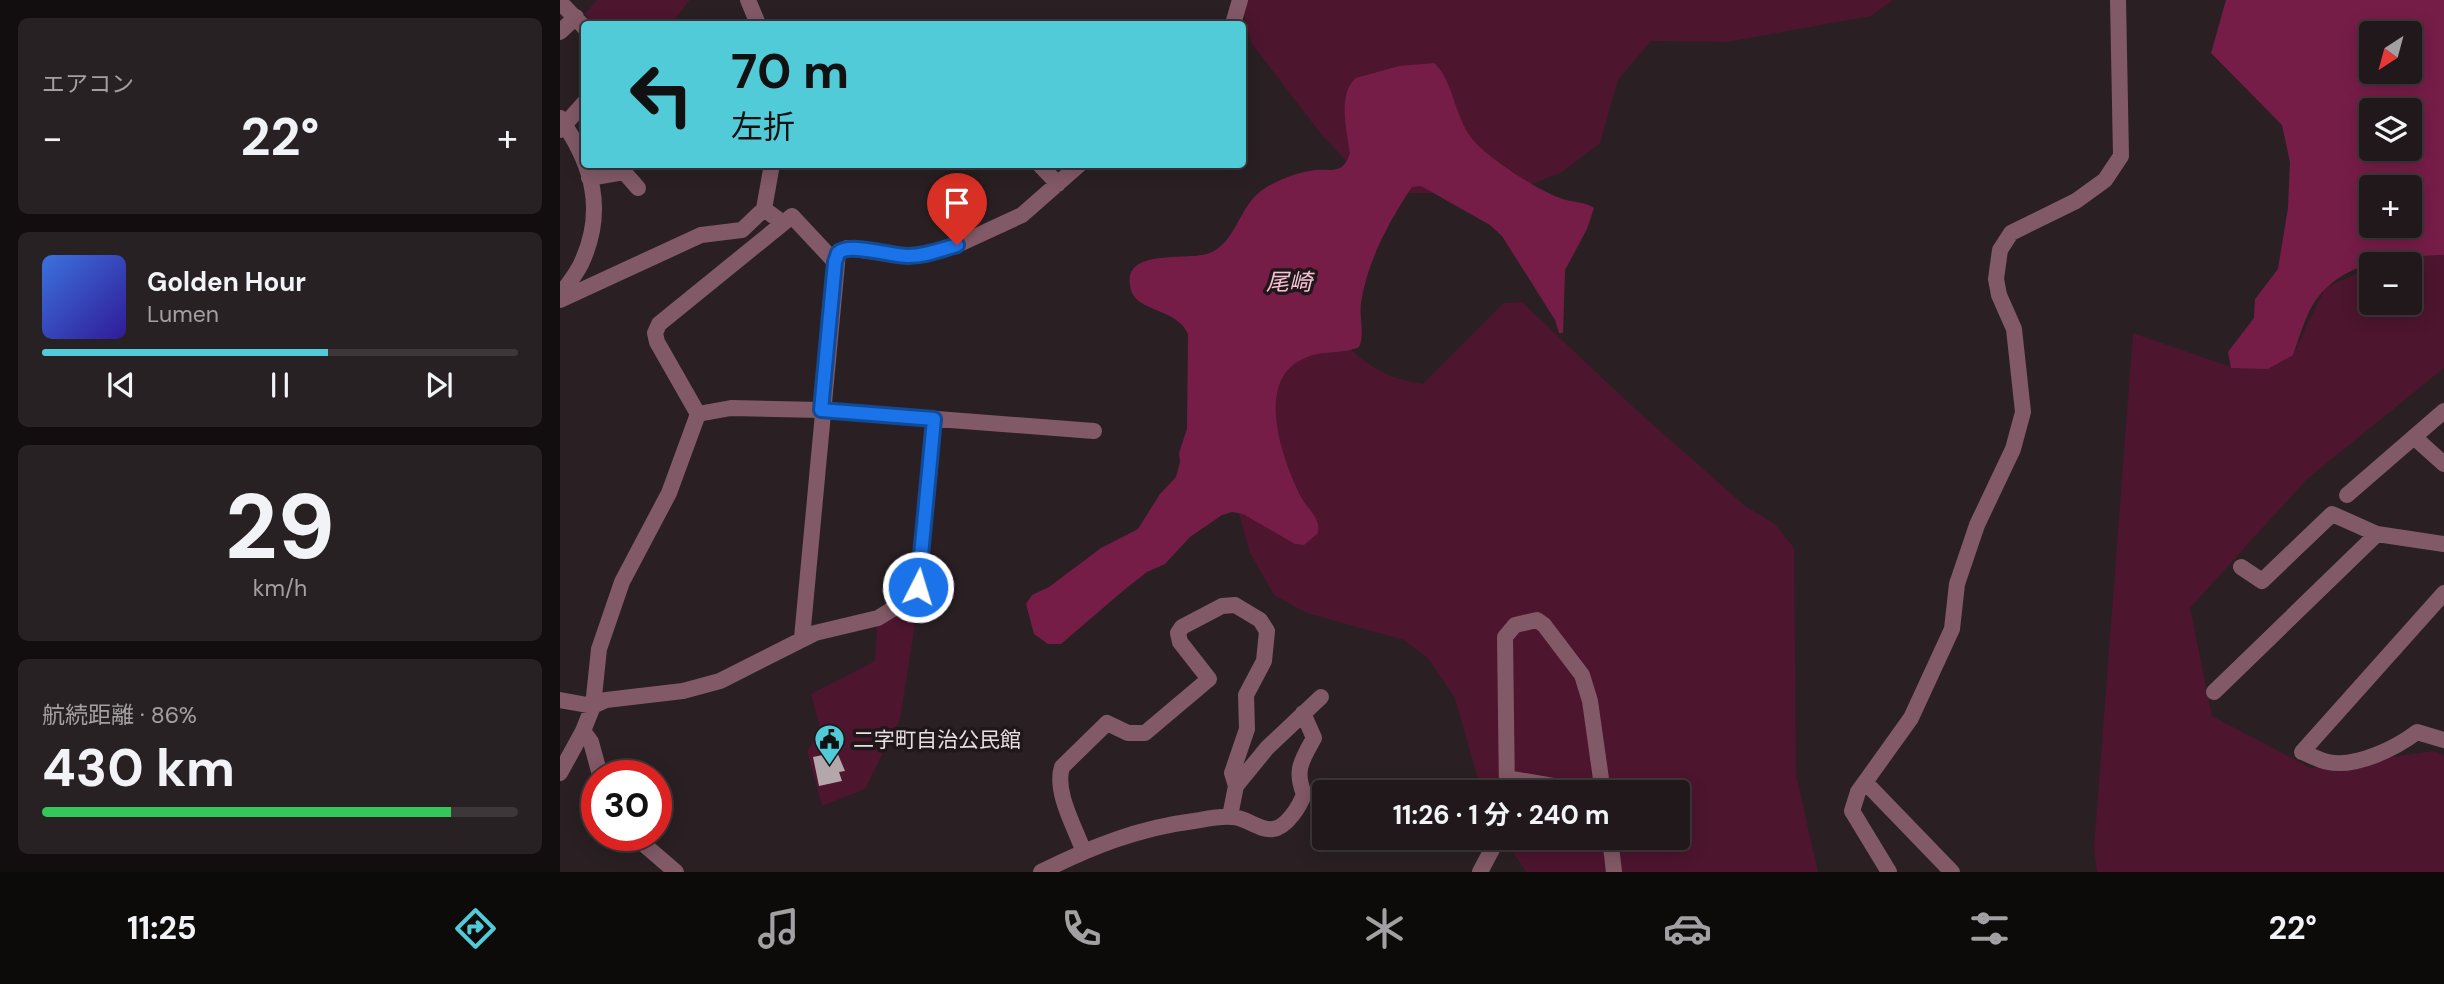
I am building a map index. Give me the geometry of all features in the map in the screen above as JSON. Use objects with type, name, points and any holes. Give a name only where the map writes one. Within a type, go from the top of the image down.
[{"type":"street","points":[[748,0],[757,21]]},
{"type":"street","points":[[1234,21],[1240,0]]},
{"type":"street","points":[[1889,872],[1852,811],[1858,792],[1911,718],[1952,629],[1957,584],[1977,525],[2014,449],[2023,412],[2014,329],[1999,295],[1996,279],[2000,250],[2011,233],[2076,201],[2105,180],[2121,156],[2118,0]]},
{"type":"street","points":[[560,2],[580,22],[560,32]]},
{"type":"street","points":[[581,106],[561,124],[581,163]]},
{"type":"street","points":[[560,298],[582,262],[597,211],[584,168]]},
{"type":"street","points":[[560,298],[701,235],[741,230],[764,209],[771,168]]},
{"type":"street","points":[[1043,168],[1058,184]]},
{"type":"street","points":[[802,638],[821,410],[838,253],[847,248],[913,256],[957,245],[1022,215],[1076,168]]},
{"type":"street","points":[[589,178],[624,172],[638,188]]},
{"type":"street","points":[[764,209],[783,223]]},
{"type":"street","points":[[560,773],[593,706],[599,649],[622,582],[669,493],[698,414],[657,342],[655,333],[659,324],[792,216],[835,262]]},
{"type":"street","points":[[698,414],[731,408],[821,410],[1094,431]]},
{"type":"street","points":[[2347,495],[2444,411]]},
{"type":"street","points":[[560,700],[593,706],[606,700],[683,691],[720,681],[802,638],[878,618],[912,597],[918,587],[934,419]]},
{"type":"street","points":[[2414,437],[2444,464]]},
{"type":"street","points":[[2241,567],[2262,581],[2332,514],[2377,534],[2444,544]]},
{"type":"street","points":[[2214,692],[2377,534]]},
{"type":"street","points":[[2444,593],[2302,752],[2330,763],[2366,758],[2398,747],[2417,732],[2444,740]]},
{"type":"street","points":[[1083,850],[1061,790],[1059,776],[1062,767],[1107,723],[1128,733],[1145,733],[1209,679],[1180,642],[1178,633],[1182,627],[1222,606],[1235,605],[1260,620],[1267,631],[1268,646],[1264,662],[1246,695],[1247,729],[1232,773],[1236,786]]},
{"type":"street","points":[[1507,780],[1505,637],[1516,625],[1537,620],[1544,625],[1582,676],[1590,701],[1601,780]]},
{"type":"street","points":[[1230,816],[1236,786],[1267,748],[1321,696]]},
{"type":"street","points":[[1041,872],[1083,850],[1146,828],[1230,816],[1273,830],[1282,826],[1302,802],[1304,794],[1298,778],[1300,765],[1314,738],[1304,713]]},
{"type":"street","points":[[583,731],[591,742],[596,760]]},
{"type":"street","points":[[1866,783],[1952,872]]},
{"type":"street","points":[[1480,872],[1491,850]]},
{"type":"street","points":[[1611,850],[1614,872]]},
{"type":"street","points":[[652,851],[676,872]]},
{"type":"shaded area","points":[[597,0],[690,0],[673,21],[589,21],[585,14]]},
{"type":"shaded area","points":[[1240,0],[1893,0],[1871,16],[1727,42],[1651,41],[1618,80],[1600,143],[1562,172],[1510,193],[1395,193],[1360,176],[1321,134],[1252,44]]},
{"type":"shaded area","points":[[2422,255],[2444,255],[2444,368],[2307,479],[2190,608],[2212,716],[2311,768],[2435,751],[2444,756],[2444,872],[2097,872],[2094,848],[2133,333],[2231,367],[2293,355],[2325,288],[2359,272],[2359,315],[2422,315]]},
{"type":"shaded area","points":[[1522,302],[1633,407],[1745,506],[1775,524],[1794,548],[1796,775],[1818,872],[1526,872],[1512,850],[1690,850],[1690,780],[1478,780],[1455,698],[1428,658],[1404,640],[1307,613],[1274,595],[1250,553],[1232,489],[1246,329],[1319,319],[1354,352],[1377,369],[1423,384],[1504,303]]},
{"type":"shaded area","points":[[919,599],[900,719],[865,789],[822,806],[807,751],[821,731],[811,694],[875,661],[877,626]]},
{"type":"water","points":[[2226,0],[2444,0],[2444,255],[2422,256],[2422,252],[2359,252],[2359,268],[2333,283],[2319,296],[2308,314],[2293,355],[2268,369],[2231,368],[2228,352],[2254,318],[2255,299],[2278,269],[2288,208],[2290,162],[2282,125],[2211,53]]},
{"type":"water","name":"尾崎","points":[[1434,63],[1446,79],[1467,131],[1481,148],[1541,190],[1594,208],[1587,229],[1565,270],[1563,333],[1559,333],[1555,320],[1502,236],[1490,225],[1421,186],[1412,187],[1387,228],[1368,272],[1361,303],[1362,337],[1359,347],[1302,359],[1283,377],[1277,393],[1276,410],[1282,448],[1301,497],[1316,519],[1317,534],[1304,545],[1295,544],[1243,514],[1232,512],[1222,515],[1190,537],[1165,564],[1147,572],[1061,644],[1048,644],[1034,634],[1026,604],[1032,595],[1049,587],[1101,548],[1138,529],[1160,494],[1176,477],[1180,462],[1179,453],[1187,429],[1188,334],[1175,319],[1135,297],[1131,290],[1130,276],[1135,267],[1158,258],[1210,253],[1226,241],[1247,206],[1267,187],[1301,173],[1342,167],[1350,153],[1345,103],[1350,85],[1356,78],[1399,66]]},
{"type":"building","points":[[837,752],[845,771],[839,772],[842,781],[819,786],[813,757]]},
{"type":"place","name":"二字町自治公民館","points":[[830,767]]},
{"type":"route","points":[[918,587],[934,419],[821,410],[835,262],[841,249],[847,248],[905,256],[922,255],[957,245]]}]
